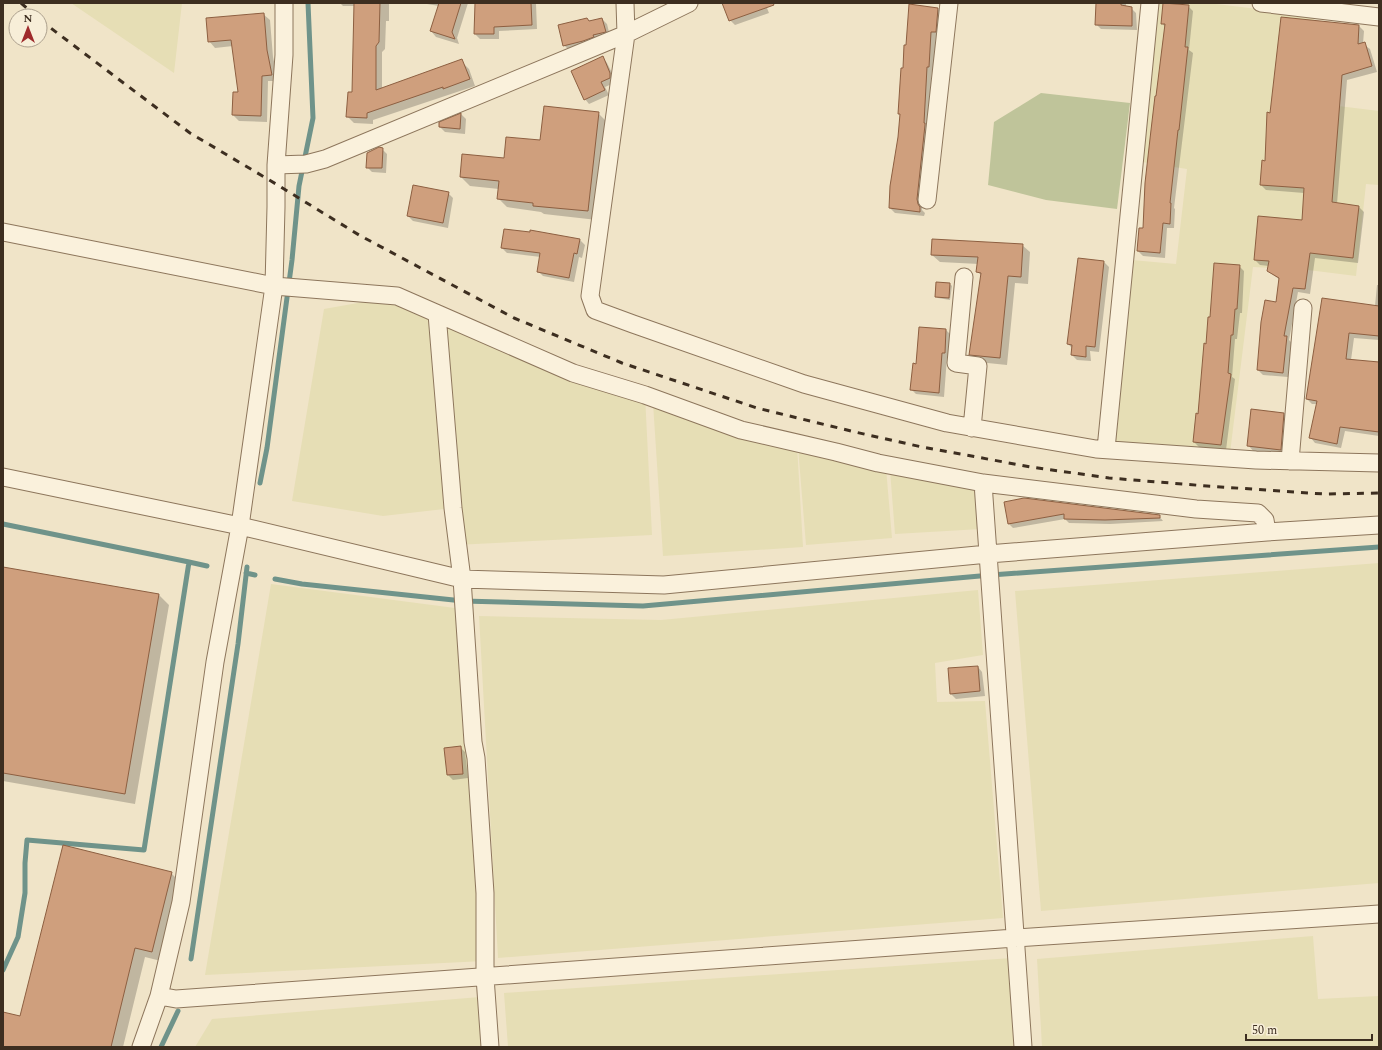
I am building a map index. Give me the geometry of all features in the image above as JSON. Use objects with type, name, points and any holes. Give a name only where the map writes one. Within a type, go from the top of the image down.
[{"type":"street","points":[[141,1047],[159,996],[181,902],[215,662],[240,526],[274,286],[276,165],[284,55],[284,3]]},
{"type":"street","points":[[625,3],[626,34],[590,296],[595,310],[804,384],[947,424],[1106,449],[1256,460],[1379,463]]},
{"type":"street","points":[[276,165],[306,164],[325,158],[626,34],[689,3]]},
{"type":"street","points":[[927,200],[949,3]]},
{"type":"street","points":[[1106,449],[1150,3]]},
{"type":"street","points":[[1261,3],[1358,9],[1379,17]]},
{"type":"street","points":[[3,232],[274,286],[397,296],[573,373],[645,395],[740,430],[878,463],[983,483],[1196,509],[1258,513],[1265,520],[1267,532]]},
{"type":"street","points":[[964,277],[956,363],[978,366],[972,428]]},
{"type":"street","points":[[1290,461],[1303,308]]},
{"type":"street","points":[[437,314],[453,508],[462,583],[473,742],[476,758],[485,893],[485,976],[490,1047]]},
{"type":"street","points":[[3,478],[240,526],[462,583],[664,585],[988,559],[1267,532],[1379,525]]},
{"type":"street","points":[[983,483],[1023,1047]]},
{"type":"street","points":[[159,996],[176,999],[1015,938],[1379,914]]},
{"type":"shaded area","points":[[71,3],[182,3],[174,73]]},
{"type":"shaded area","points":[[1158,3],[1208,3],[1314,16],[1306,102],[1379,111],[1379,185],[1366,184],[1356,276],[1308,270],[1253,267],[1230,453],[1113,443],[1132,260],[1176,264],[1187,169],[1142,162]]},
{"type":"shaded area","points":[[397,296],[430,311],[453,508],[383,516],[292,501],[324,309]]},
{"type":"shaded area","points":[[444,325],[645,395],[652,535],[456,545]]},
{"type":"shaded area","points":[[653,403],[797,445],[803,547],[663,556]]},
{"type":"shaded area","points":[[798,447],[886,468],[892,538],[806,545]]},
{"type":"shaded area","points":[[890,470],[976,487],[981,529],[895,534]]},
{"type":"shaded area","points":[[1379,563],[1379,883],[1041,911],[1015,591]]},
{"type":"shaded area","points":[[271,584],[455,608],[484,961],[205,975]]},
{"type":"shaded area","points":[[978,590],[983,655],[935,663],[937,702],[985,701],[1003,918],[498,958],[479,616],[661,620]]},
{"type":"shaded area","points":[[1313,936],[1318,999],[1379,996],[1379,1047],[1042,1047],[1037,959]]},
{"type":"shaded area","points":[[1012,958],[1017,1047],[508,1047],[504,993]]},
{"type":"shaded area","points":[[480,997],[483,1047],[195,1047],[212,1019]]},
{"type":"green space","points":[[1041,93],[1130,103],[1117,209],[1046,200],[988,185],[994,122]]},
{"type":"building","points":[[354,3],[380,3],[379,42],[376,46],[376,90],[462,59],[470,79],[367,113],[367,118],[346,117],[348,92],[352,92]]},
{"type":"building","points":[[439,3],[461,3],[452,32],[455,39],[430,31]]},
{"type":"building","points":[[475,3],[531,3],[532,25],[494,27],[494,34],[474,34]]},
{"type":"building","points":[[722,3],[773,3],[774,5],[729,21]]},
{"type":"building","points":[[1096,3],[1121,3],[1121,5],[1132,7],[1132,26],[1095,25]]},
{"type":"building","points":[[1163,3],[1189,5],[1185,47],[1188,47],[1170,203],[1170,224],[1163,223],[1160,253],[1137,251],[1139,228],[1143,228],[1145,183],[1165,24],[1161,24]]},
{"type":"building","points":[[909,4],[938,8],[936,32],[931,32],[929,67],[927,67],[925,125],[917,199],[920,212],[889,208],[890,186],[898,137],[901,68],[903,68],[904,45],[906,45]]},
{"type":"building","points":[[264,13],[267,50],[272,75],[262,76],[261,116],[232,115],[233,92],[238,92],[231,40],[208,42],[206,18]]},
{"type":"building","points":[[1281,17],[1359,25],[1358,44],[1365,42],[1372,66],[1342,75],[1332,202],[1359,206],[1353,258],[1310,253],[1305,289],[1293,288],[1284,336],[1287,336],[1283,373],[1257,370],[1261,322],[1265,300],[1276,302],[1279,278],[1267,271],[1269,261],[1254,260],[1258,216],[1302,220],[1304,188],[1260,185],[1262,160],[1265,161],[1267,112],[1270,113]]},
{"type":"building","points":[[587,18],[589,21],[602,18],[606,32],[593,35],[594,37],[583,41],[563,46],[558,25]]},
{"type":"building","points":[[603,56],[610,73],[610,78],[601,82],[605,90],[584,100],[571,71]]},
{"type":"building","points":[[544,106],[599,112],[588,211],[533,206],[533,203],[497,199],[499,181],[460,177],[462,154],[504,158],[506,137],[540,140]]},
{"type":"building","points":[[461,113],[460,129],[439,127],[439,122]]},
{"type":"building","points":[[379,147],[383,148],[382,168],[366,168],[367,153]]},
{"type":"building","points":[[413,185],[449,192],[443,223],[407,216]]},
{"type":"building","points":[[504,229],[530,232],[530,230],[580,239],[577,254],[574,253],[569,278],[537,272],[540,253],[501,248]]},
{"type":"building","points":[[932,239],[1023,244],[1021,277],[1008,276],[1000,358],[969,355],[981,273],[976,272],[978,257],[931,255]]},
{"type":"building","points":[[1078,258],[1104,261],[1095,347],[1086,346],[1086,357],[1071,355],[1072,345],[1067,344]]},
{"type":"building","points":[[1214,263],[1240,265],[1237,309],[1235,309],[1233,335],[1231,335],[1228,373],[1231,374],[1221,445],[1193,442],[1196,413],[1198,414],[1204,343],[1206,344],[1208,317],[1210,317]]},
{"type":"building","points":[[936,282],[950,283],[949,298],[935,297]]},
{"type":"building","points":[[1322,298],[1379,306],[1379,336],[1349,333],[1346,359],[1379,362],[1379,432],[1340,427],[1337,444],[1309,438],[1317,401],[1306,399]]},
{"type":"building","points":[[919,327],[946,329],[945,353],[942,353],[939,393],[910,390],[913,363],[916,364]]},
{"type":"building","points":[[1251,409],[1284,413],[1281,450],[1247,446]]},
{"type":"building","points":[[1024,498],[1160,515],[1160,518],[1105,520],[1064,519],[1064,514],[1008,524],[1004,502]]},
{"type":"building","points":[[3,567],[159,594],[125,794],[3,773]]},
{"type":"building","points":[[978,666],[980,691],[950,694],[948,668]]},
{"type":"building","points":[[461,746],[463,774],[447,775],[444,748]]},
{"type":"building","points":[[63,845],[172,872],[152,952],[135,948],[111,1047],[3,1047],[3,1012],[20,1016]]},
{"type":"waterway","points":[[260,483],[267,448],[292,260],[299,186],[313,118],[308,3]]},
{"type":"waterway","points":[[3,524],[207,566]]},
{"type":"waterway","points":[[275,579],[302,584],[463,601],[643,606],[991,575],[1379,547]]},
{"type":"waterway","points":[[3,970],[18,937],[25,893],[27,840],[144,850],[189,562]]},
{"type":"waterway","points":[[191,959],[238,644],[247,567]]},
{"type":"waterway","points":[[246,573],[255,575]]},
{"type":"waterway","points":[[161,1047],[178,1011]]},
{"type":"railway","points":[[21,3],[27,8]]},
{"type":"railway","points":[[48,26],[190,133],[359,235],[514,318],[622,363],[757,408],[922,447],[1031,467],[1109,478],[1207,486],[1324,494],[1379,493]]}]
